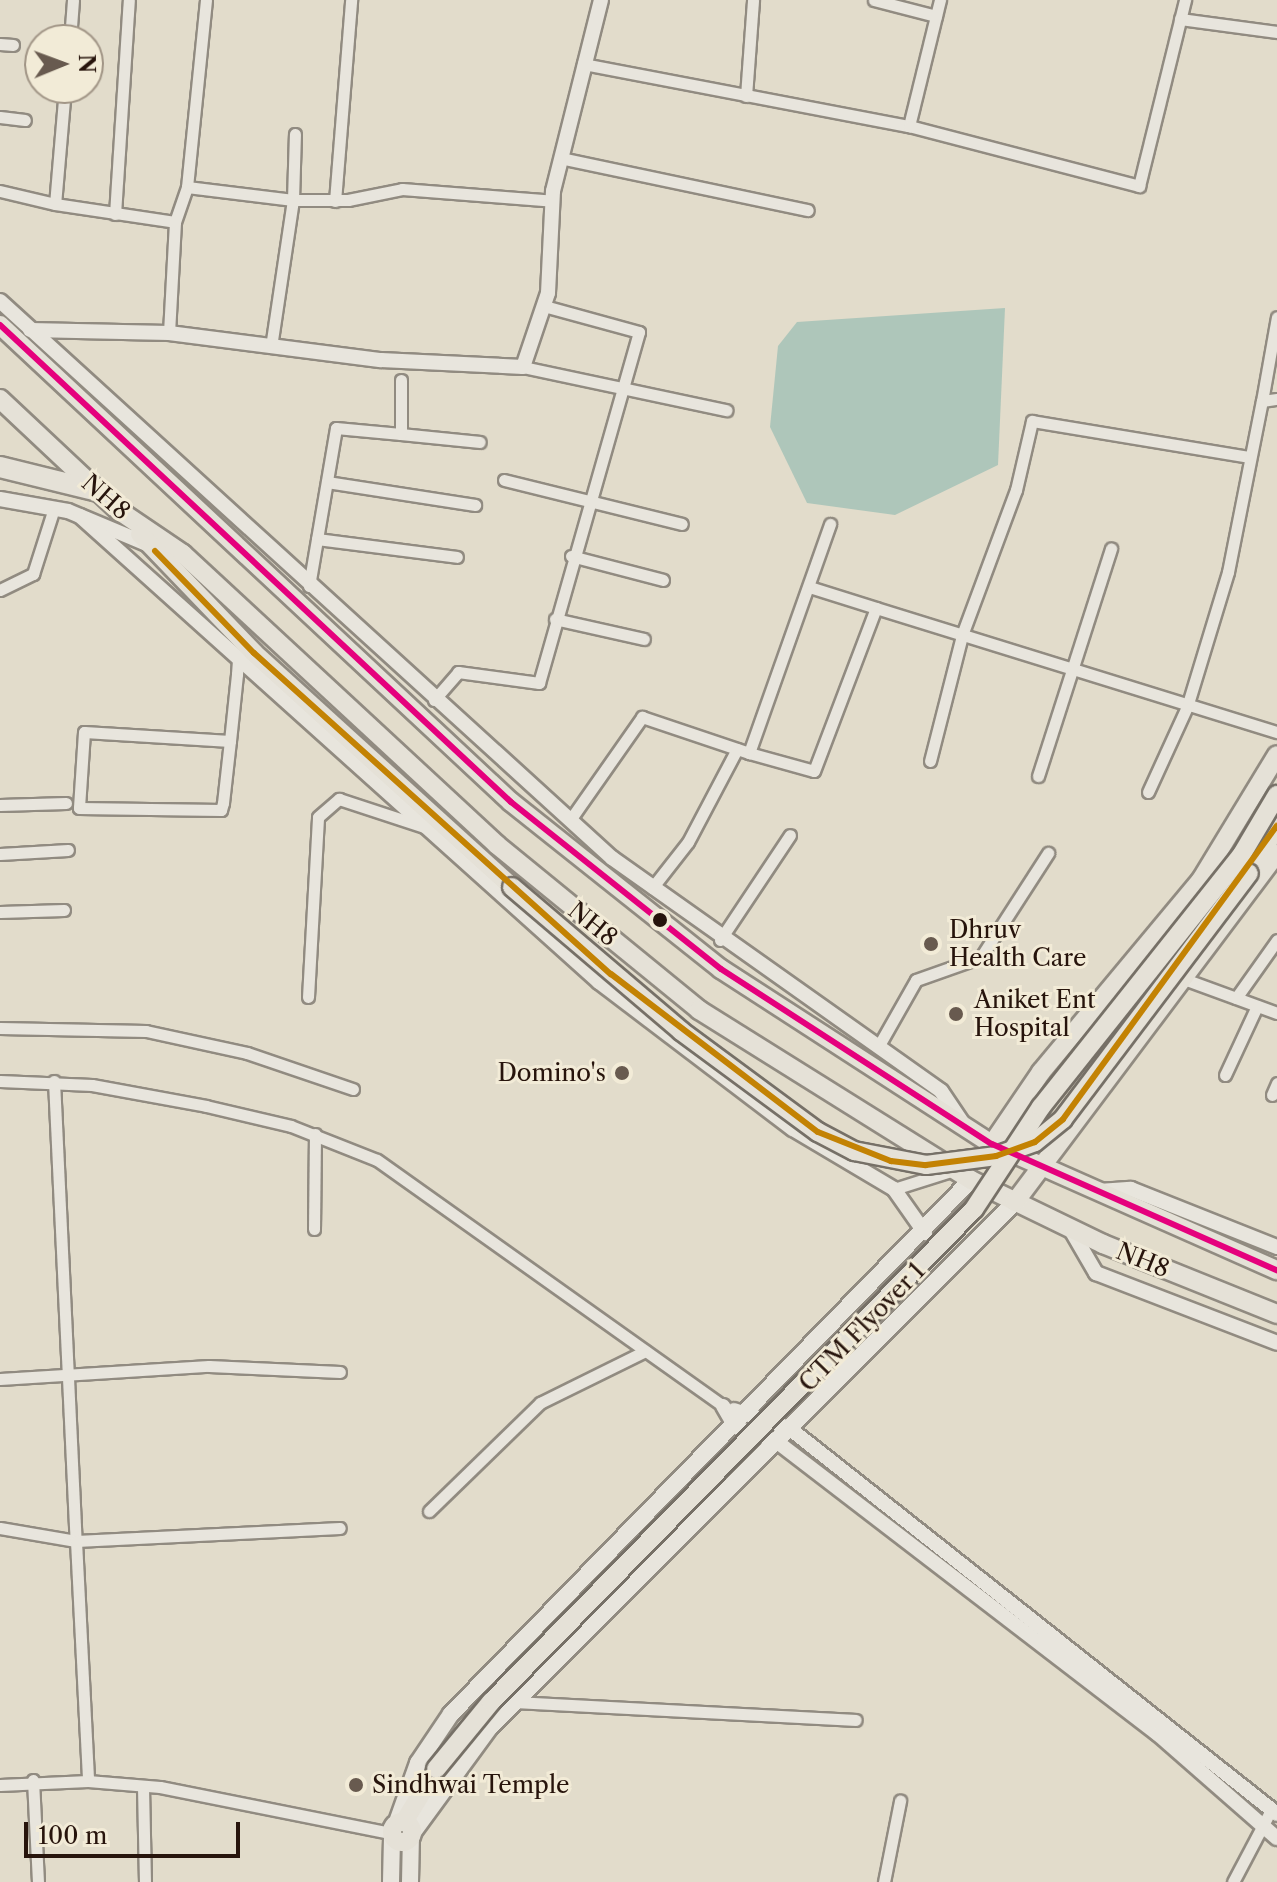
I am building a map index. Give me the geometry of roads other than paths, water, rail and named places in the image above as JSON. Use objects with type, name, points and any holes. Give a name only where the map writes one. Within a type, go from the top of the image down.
[{"type":"highway","points":[[0,467],[98,491]]},
{"type":"main road","name":"NH8","points":[[0,325],[506,798],[721,969],[966,1130],[1037,1168],[1277,1270]]},
{"type":"main road","name":"NH8","points":[[0,399],[118,510],[183,554],[497,845],[699,1010],[971,1180],[1071,1230],[1277,1314]]},
{"type":"main road","points":[[118,510],[229,626],[681,1031],[818,1132],[891,1161],[926,1165],[996,1156],[1035,1142],[1063,1119],[1277,826]]},
{"type":"main road","points":[[391,1882],[399,1830],[418,1763],[451,1714],[925,1233],[971,1180],[1041,1072],[1201,880],[1277,755]]},
{"type":"main road","name":"CTM Flyover 1","points":[[399,1830],[436,1769],[491,1702],[974,1209],[1041,1107],[1242,854],[1277,795]]},
{"type":"main road","points":[[399,1830],[515,1702],[1015,1202],[1037,1168],[1277,853]]},
{"type":"main road","points":[[399,1830],[410,1882]]},
{"type":"street","points":[[71,24],[73,0]]},
{"type":"street","points":[[115,214],[129,0]]},
{"type":"street","points":[[169,333],[175,222],[187,187],[206,0]]},
{"type":"street","points":[[335,201],[351,0]]},
{"type":"street","points":[[523,367],[544,306],[553,201],[565,159],[583,64],[601,0]]},
{"type":"street","points":[[746,96],[753,0]]},
{"type":"street","points":[[874,0],[936,16]]},
{"type":"street","points":[[909,126],[940,0]]},
{"type":"street","points":[[583,64],[909,126],[1139,186],[1185,0]]},
{"type":"street","points":[[1180,19],[1277,32]]},
{"type":"street","points":[[0,44],[13,45]]},
{"type":"street","points":[[55,204],[64,104]]},
{"type":"street","points":[[0,117],[25,120]]},
{"type":"street","points":[[271,347],[293,200],[295,134]]},
{"type":"street","points":[[565,159],[808,210]]},
{"type":"street","points":[[187,187],[293,200],[335,201],[402,189],[553,201]]},
{"type":"street","points":[[0,191],[55,204],[175,222]]},
{"type":"street","points":[[0,301],[434,700],[570,820],[720,940],[941,1091],[966,1130]]},
{"type":"street","points":[[434,700],[458,672],[539,683],[586,496],[639,332],[544,306]]},
{"type":"street","points":[[1148,792],[1187,707],[1228,572],[1277,317]]},
{"type":"street","points":[[30,330],[169,333],[271,347],[523,367],[623,383],[726,410]]},
{"type":"street","points":[[401,380],[401,434]]},
{"type":"street","points":[[1262,401],[1277,399]]},
{"type":"street","points":[[930,761],[962,635],[1016,490],[1032,421],[1249,457]]},
{"type":"street","points":[[309,586],[336,428],[480,442]]},
{"type":"street","points":[[504,480],[586,496],[682,524]]},
{"type":"street","points":[[327,482],[475,505]]},
{"type":"street","points":[[0,499],[54,508],[80,516],[151,546]]},
{"type":"street","points":[[0,590],[33,574],[54,508]]},
{"type":"street","points":[[80,516],[425,827],[674,1043],[793,1129],[894,1189],[925,1233]]},
{"type":"street","points":[[652,888],[688,842],[743,751],[809,587],[830,524]]},
{"type":"street","points":[[317,539],[457,557]]},
{"type":"street","points":[[1038,776],[1111,548]]},
{"type":"street","points":[[571,556],[663,580]]},
{"type":"street","points":[[809,587],[1187,707],[1277,732]]},
{"type":"street","points":[[570,820],[642,717],[814,771],[876,608]]},
{"type":"street","points":[[555,619],[644,639]]},
{"type":"street","points":[[230,741],[84,732],[79,808],[221,810],[230,741],[238,661]]},
{"type":"street","points":[[506,798],[523,779]]},
{"type":"street","points":[[308,997],[318,817],[339,799],[425,827]]},
{"type":"street","points":[[0,805],[66,803]]},
{"type":"street","points":[[720,940],[790,835]]},
{"type":"street","points":[[0,854],[68,850]]},
{"type":"street","points":[[878,1047],[916,980],[981,957],[1048,853]]},
{"type":"street","points":[[0,912],[64,910]]},
{"type":"street","points":[[1236,998],[1277,940]]},
{"type":"street","points":[[1184,979],[1277,1013]]},
{"type":"street","points":[[1225,1075],[1257,1006]]},
{"type":"street","points":[[0,1028],[146,1031],[247,1053],[353,1089]]},
{"type":"street","points":[[0,1081],[54,1081],[206,1106],[315,1134],[377,1160],[741,1421],[776,1441],[1158,1734],[1277,1838]]},
{"type":"street","points":[[54,1081],[88,1781]]},
{"type":"street","points":[[1272,1095],[1277,1083]]},
{"type":"street","points":[[314,1229],[315,1134]]},
{"type":"street","points":[[894,1189],[954,1170]]},
{"type":"street","points":[[1091,1192],[1131,1189],[1277,1247]]},
{"type":"street","points":[[1071,1230],[1096,1273],[1277,1343]]},
{"type":"street","points":[[429,1511],[540,1403],[645,1351]]},
{"type":"street","points":[[0,1379],[209,1366],[340,1372]]},
{"type":"street","points":[[741,1421],[789,1428],[1274,1812],[1260,1826],[1233,1882]]},
{"type":"street","points":[[0,1528],[76,1541],[340,1528]]},
{"type":"street","points":[[515,1702],[856,1720]]},
{"type":"street","points":[[0,1785],[33,1780],[88,1781],[143,1787],[399,1830]]},
{"type":"street","points":[[33,1780],[38,1882]]},
{"type":"street","points":[[143,1787],[145,1882]]},
{"type":"street","points":[[884,1882],[900,1801]]},
{"type":"place","name":"Dhruv Health Care","points":[[931,944]]},
{"type":"place","name":"Aniket Ent Hospital","points":[[956,1014]]},
{"type":"place","name":"Domino's","points":[[622,1073]]},
{"type":"place","name":"Sindhwai Temple","points":[[356,1785]]}]
